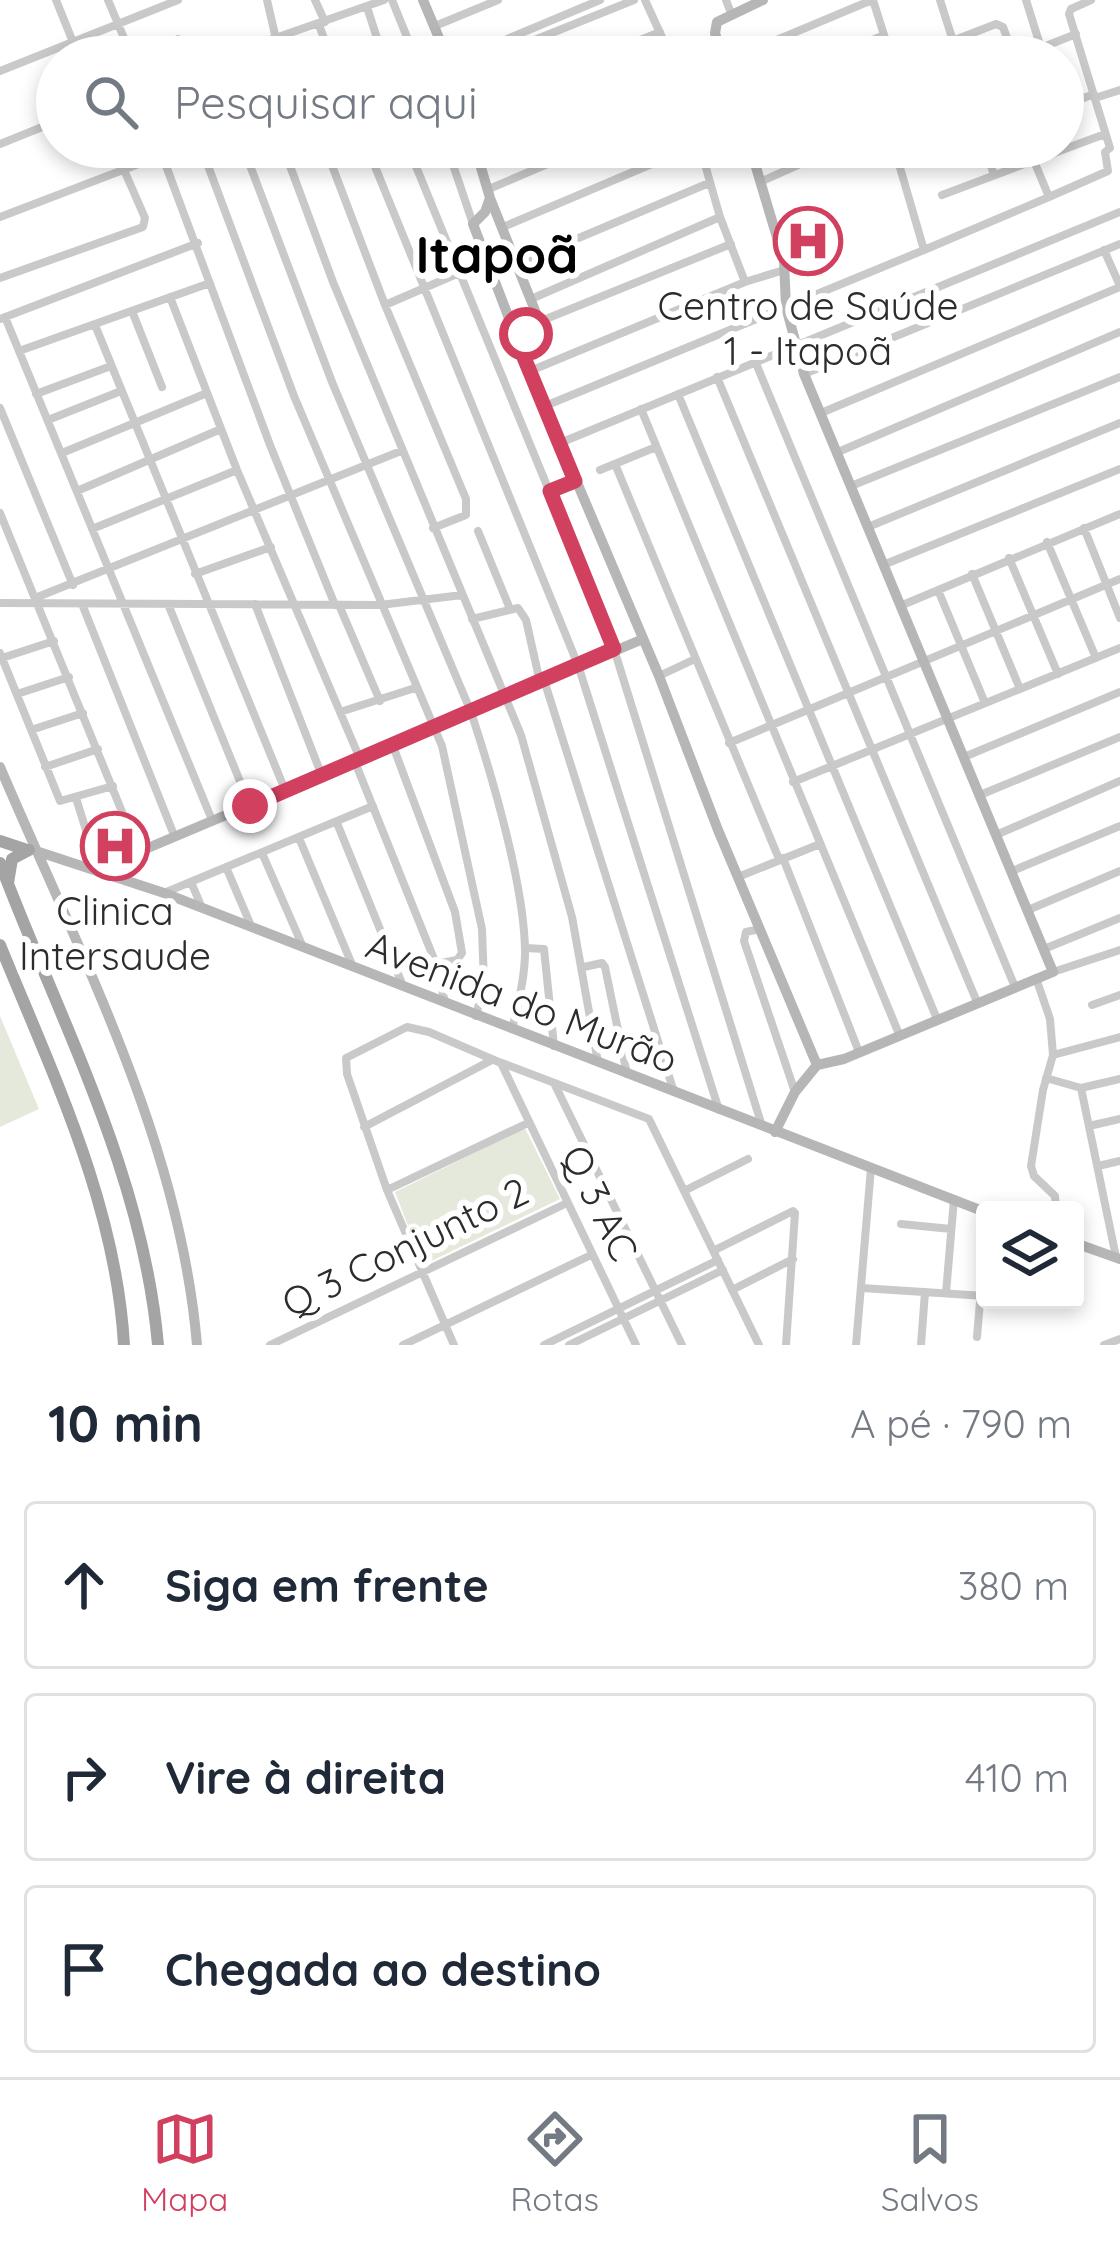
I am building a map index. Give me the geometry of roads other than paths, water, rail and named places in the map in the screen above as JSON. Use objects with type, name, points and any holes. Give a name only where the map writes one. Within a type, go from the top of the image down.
[{"type":"main road","points":[[0,841],[33,850]]},
{"type":"main road","points":[[8,884],[12,859],[33,850]]},
{"type":"main road","points":[[0,863],[125,1181],[146,1260],[158,1345]]},
{"type":"main road","points":[[0,946],[96,1193],[112,1251],[124,1345]]},
{"type":"main road","points":[[82,1150],[104,1157],[113,1145]]},
{"type":"main road","points":[[96,1193],[104,1175],[125,1181]]},
{"type":"street","points":[[56,0],[71,36]]},
{"type":"street","points":[[108,0],[123,36]]},
{"type":"street","points":[[87,36],[178,0]]},
{"type":"street","points":[[267,0],[278,36]]},
{"type":"street","points":[[315,0],[325,36]]},
{"type":"street","points":[[285,36],[361,5],[388,0],[405,36]]},
{"type":"street","points":[[423,0],[439,36]]},
{"type":"street","points":[[435,26],[498,0]]},
{"type":"street","points":[[514,36],[600,0]]},
{"type":"street","points":[[544,36],[634,0]]},
{"type":"street","points":[[646,0],[663,36]]},
{"type":"street","points":[[726,0],[731,14]]},
{"type":"street","points":[[717,36],[715,26],[763,0]]},
{"type":"street","points":[[786,36],[873,0],[884,35]]},
{"type":"street","points":[[940,0],[951,36]]},
{"type":"street","points":[[1026,0],[1037,36]]},
{"type":"street","points":[[1071,36],[1076,34],[1069,10],[1091,0]]},
{"type":"street","points":[[361,5],[374,36]]},
{"type":"street","points":[[967,36],[999,24],[1005,36]]},
{"type":"street","points":[[651,36],[661,32]]},
{"type":"street","points":[[0,71],[36,57]]},
{"type":"street","points":[[544,406],[1106,173],[1105,152],[1115,146],[1105,134],[1084,60]]},
{"type":"street","points":[[1084,99],[1120,90]]},
{"type":"street","points":[[0,144],[36,129]]},
{"type":"street","points":[[1084,142],[1105,134]]},
{"type":"street","points":[[168,168],[291,496],[380,700]]},
{"type":"street","points":[[209,168],[328,480],[445,755],[482,929],[484,982],[476,1016]]},
{"type":"street","points":[[250,168],[421,600],[471,712],[516,886],[525,949],[512,1030]]},
{"type":"street","points":[[292,168],[401,451],[506,697],[542,805],[584,967],[598,1064]]},
{"type":"street","points":[[333,168],[467,506],[466,515],[434,528]]},
{"type":"street","points":[[375,168],[578,665],[719,1111]]},
{"type":"street","points":[[416,168],[614,649],[769,1130]]},
{"type":"street","points":[[454,168],[523,355],[817,1065]]},
{"type":"street","points":[[483,168],[491,212],[503,227],[531,299],[534,328],[523,355]]},
{"type":"street","points":[[489,194],[543,168]]},
{"type":"street","points":[[503,227],[645,168]]},
{"type":"street","points":[[704,168],[745,282]]},
{"type":"street","points":[[756,168],[786,270],[786,307],[804,374],[1053,972]]},
{"type":"street","points":[[760,182],[791,168]]},
{"type":"street","points":[[900,168],[925,250]]},
{"type":"street","points":[[992,168],[994,175]]},
{"type":"street","points":[[942,195],[1014,168]]},
{"type":"street","points":[[1037,168],[1049,197]]},
{"type":"street","points":[[0,217],[122,169],[145,218],[143,226],[0,278]]},
{"type":"street","points":[[517,264],[709,183]]},
{"type":"street","points":[[473,224],[491,212]]},
{"type":"street","points":[[560,442],[1120,212]]},
{"type":"street","points":[[531,299],[720,218]]},
{"type":"street","points":[[198,243],[3,318],[212,820]]},
{"type":"street","points":[[513,329],[522,334],[731,244]]},
{"type":"street","points":[[804,374],[1120,244]]},
{"type":"street","points":[[821,413],[1120,287],[1104,250]]},
{"type":"street","points":[[530,371],[745,282],[786,270]]},
{"type":"street","points":[[385,305],[459,273]]},
{"type":"street","points":[[19,352],[211,283]]},
{"type":"street","points":[[170,297],[220,429],[340,712],[436,964],[445,1004]]},
{"type":"street","points":[[132,311],[162,387]]},
{"type":"street","points":[[94,326],[286,791]]},
{"type":"street","points":[[838,452],[1120,332]]},
{"type":"street","points":[[755,362],[1015,987]]},
{"type":"street","points":[[36,394],[111,366]]},
{"type":"street","points":[[717,377],[977,1002]]},
{"type":"street","points":[[851,486],[1120,377]]},
{"type":"street","points":[[48,420],[121,391]]},
{"type":"street","points":[[62,453],[207,393]]},
{"type":"street","points":[[678,394],[937,1019]]},
{"type":"street","points":[[0,408],[73,585]]},
{"type":"street","points":[[641,409],[899,1034]]},
{"type":"street","points":[[868,527],[1120,423]]},
{"type":"street","points":[[77,491],[220,429]]},
{"type":"street","points":[[600,470],[656,447]]},
{"type":"street","points":[[36,600],[401,451]]},
{"type":"street","points":[[615,464],[859,1052]]},
{"type":"street","points":[[883,566],[1120,469]]},
{"type":"street","points":[[92,529],[237,470]]},
{"type":"street","points":[[550,491],[575,481]]},
{"type":"street","points":[[0,513],[138,851]]},
{"type":"street","points":[[900,606],[1120,514]]},
{"type":"street","points":[[1084,528],[1120,618]]},
{"type":"street","points":[[478,531],[510,609]]},
{"type":"street","points":[[1047,542],[1096,658]]},
{"type":"street","points":[[195,574],[271,547]]},
{"type":"street","points":[[1010,558],[1058,674]]},
{"type":"street","points":[[972,574],[1020,689]]},
{"type":"street","points":[[729,743],[1120,579]]},
{"type":"street","points":[[938,590],[985,704]]},
{"type":"street","points":[[0,603],[380,604],[462,595]]},
{"type":"street","points":[[82,604],[174,836]]},
{"type":"street","points":[[168,604],[250,806]]},
{"type":"street","points":[[255,604],[322,777]]},
{"type":"street","points":[[472,620],[510,609],[523,612],[674,1094]]},
{"type":"street","points":[[72,800],[98,869],[643,639]]},
{"type":"street","points":[[54,640],[1,656],[45,767],[57,796],[72,800],[112,785]]},
{"type":"street","points":[[793,782],[1120,648]]},
{"type":"street","points":[[659,676],[694,659]]},
{"type":"street","points":[[17,694],[69,676]]},
{"type":"street","points":[[340,712],[415,688]]},
{"type":"street","points":[[964,757],[1120,692]]},
{"type":"street","points":[[31,730],[83,713]]},
{"type":"street","points":[[980,795],[1120,736]]},
{"type":"street","points":[[393,746],[455,912],[460,958],[436,964]]},
{"type":"street","points":[[45,767],[98,749]]},
{"type":"street","points":[[0,767],[104,1010],[157,1149],[186,1261],[197,1345]]},
{"type":"street","points":[[996,835],[1120,781]]},
{"type":"street","points":[[164,893],[373,806]]},
{"type":"street","points":[[337,823],[404,988]]},
{"type":"street","points":[[1012,871],[1120,826]]},
{"type":"street","points":[[299,838],[354,968]]},
{"type":"street","points":[[738,877],[820,844]]},
{"type":"street","name":"Avenida do Murão","points":[[33,850],[164,893],[976,1208]]},
{"type":"street","points":[[262,853],[304,948]]},
{"type":"street","points":[[226,866],[252,929]]},
{"type":"street","points":[[1028,910],[1120,871]]},
{"type":"street","points":[[191,882],[202,908]]},
{"type":"street","points":[[1044,950],[1120,918]]},
{"type":"street","points":[[761,928],[746,932],[744,941],[795,1092]]},
{"type":"street","points":[[525,949],[544,949],[554,1047]]},
{"type":"street","points":[[769,1130],[817,1065],[830,1064],[1036,978],[1120,950]]},
{"type":"street","points":[[584,967],[602,963],[605,967],[627,1076]]},
{"type":"street","points":[[1036,978],[1050,1019],[1053,1055],[1031,1166],[1055,1201]]},
{"type":"street","points":[[1093,1005],[1120,995]]},
{"type":"street","points":[[454,1345],[387,1190],[352,1096],[346,1058],[406,1027],[649,1119],[759,1345]]},
{"type":"street","points":[[1053,1055],[1120,1037]]},
{"type":"street","points":[[364,1127],[497,1061]]},
{"type":"street","name":"Q 3 AC","points":[[497,1061],[636,1345]]},
{"type":"street","points":[[1046,1078],[1081,1088],[1120,1079]]},
{"type":"street","points":[[554,1084],[682,1345]]},
{"type":"street","points":[[1081,1088],[1118,1258]]},
{"type":"street","points":[[1089,1126],[1120,1119]]},
{"type":"street","name":"Q 3 AC","points":[[387,1190],[528,1123]]},
{"type":"street","points":[[684,1191],[748,1159]]},
{"type":"street","points":[[1098,1166],[1120,1160]]},
{"type":"street","points":[[856,1345],[871,1168]]},
{"type":"street","points":[[946,1293],[954,1198]]},
{"type":"street","name":"Q 3 Conjunto 2","points":[[270,1345],[567,1203]]},
{"type":"street","points":[[1106,1212],[1120,1208]]},
{"type":"street","points":[[544,1345],[658,1296],[793,1211],[786,1345]]},
{"type":"street","points":[[901,1224],[950,1229]]},
{"type":"street","points":[[1084,1246],[1118,1258]]},
{"type":"street","points":[[403,1345],[591,1255]]},
{"type":"street","points":[[732,1290],[793,1259]]},
{"type":"street","points":[[862,1288],[976,1296]]},
{"type":"street","points":[[921,1345],[925,1292]]},
{"type":"street","points":[[977,1337],[980,1309]]},
{"type":"street","points":[[569,1345],[620,1314]]},
{"type":"street","points":[[1104,1345],[1120,1339]]},
{"type":"place","name":"Centro de Saúde 1 - Itapoã","points":[[808,241]]},
{"type":"place","name":"Clinica Intersaude","points":[[115,846]]},
{"type":"district","name":"Itapoã","points":[[497,255]]}]
